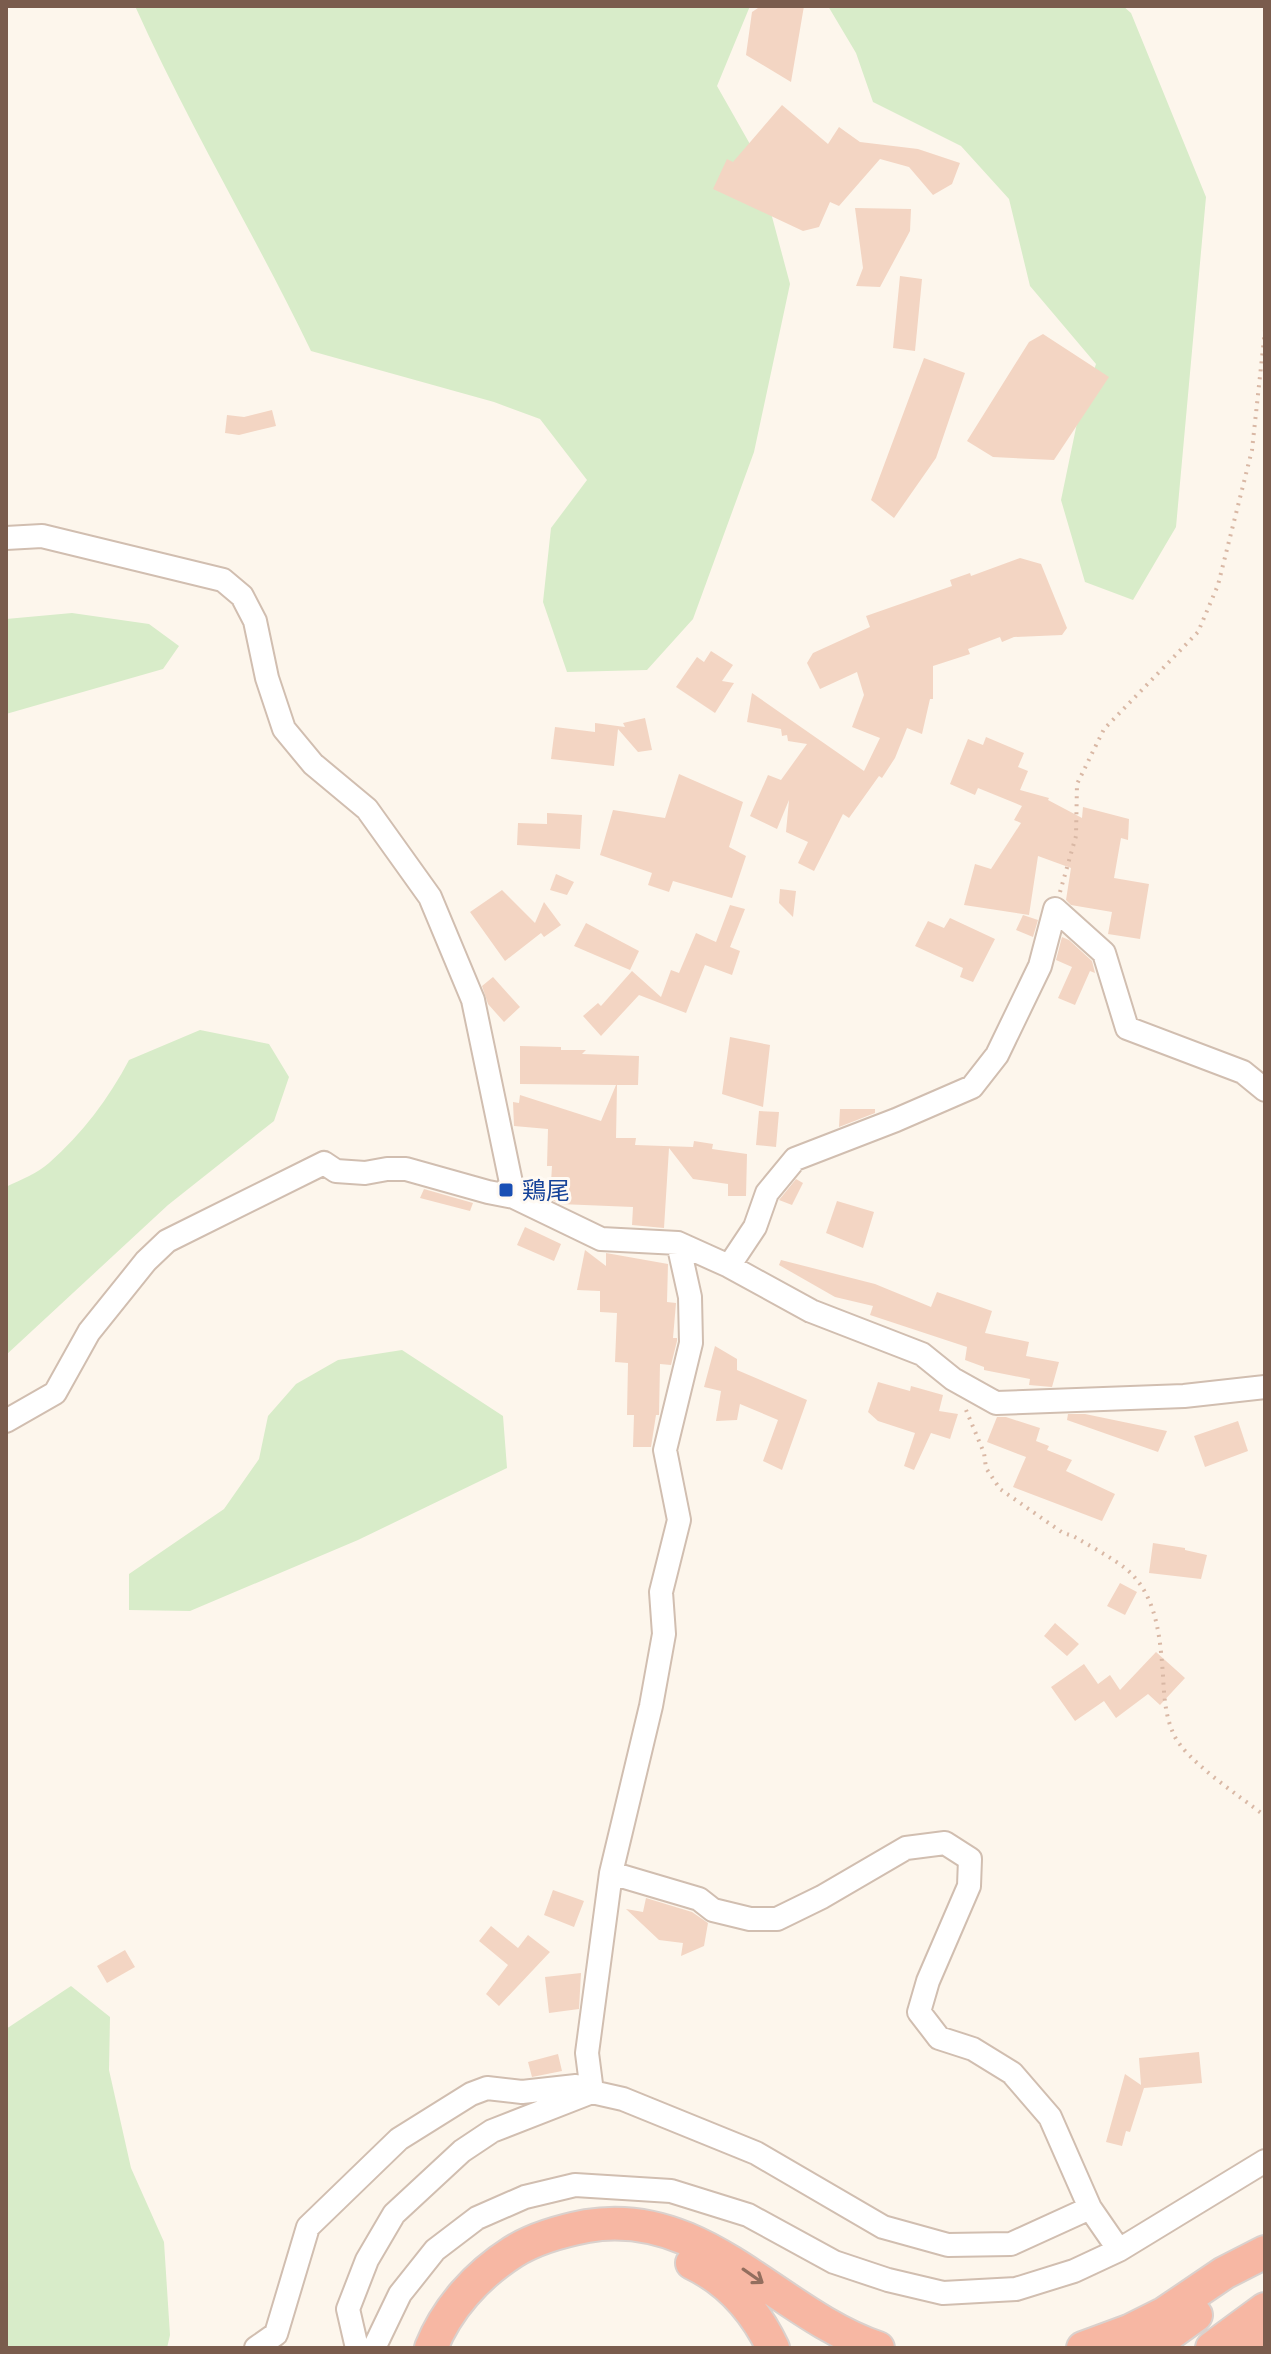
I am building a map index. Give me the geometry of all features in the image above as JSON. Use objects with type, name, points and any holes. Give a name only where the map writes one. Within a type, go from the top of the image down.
[{"type":"highway","points":[[431,2348],[463,2294],[502,2259],[547,2235],[598,2224],[621,2223],[647,2225],[695,2241],[839,2330],[878,2348]]},
{"type":"highway","points":[[454,2348],[468,2322],[508,2279],[533,2264],[561,2253],[588,2246],[621,2244],[651,2247],[703,2268],[728,2285],[750,2308],[773,2348]]},
{"type":"highway","points":[[1083,2348],[1129,2331],[1165,2313],[1224,2273],[1265,2252]]},
{"type":"highway","points":[[1150,2348],[1265,2264]]},
{"type":"highway","points":[[1212,2348],[1265,2309]]},
{"type":"highway","points":[[1253,2348],[1265,2339]]},
{"type":"street","points":[[6,538],[42,536],[223,580],[242,596],[255,621],[267,678],[284,729],[313,764],[367,809],[430,897],[473,1000],[514,1197]]},
{"type":"street","points":[[729,1266],[755,1227],[767,1193],[795,1159],[972,1087],[997,1055],[1040,966],[1055,909],[1104,953],[1127,1028],[1243,1072],[1265,1090]]},
{"type":"street","points":[[6,1421],[55,1393],[89,1332],[146,1261],[167,1241],[324,1163],[336,1171],[365,1173],[406,1169],[514,1197],[601,1239],[678,1243],[729,1266],[811,1311],[922,1354],[953,1379],[996,1403],[1184,1396],[1265,1387]]},
{"type":"street","points":[[592,2092],[587,2053],[611,1873],[651,1706],[664,1634],[661,1592],[679,1520],[665,1450],[691,1343],[690,1297],[678,1243]]},
{"type":"street","points":[[611,1873],[699,1899],[713,1910],[750,1919],[777,1919],[822,1897],[906,1848],[945,1843],[970,1859],[969,1886],[928,1981],[919,2012],[939,2038],[973,2049],[1012,2073],[1050,2117],[1090,2208],[1119,2250]]},
{"type":"street","points":[[256,2348],[276,2334],[308,2227],[399,2139],[471,2094],[487,2088],[522,2092],[576,2086],[623,2099],[756,2153],[883,2227],[948,2245],[1011,2244],[1090,2208]]},
{"type":"street","points":[[357,2348],[348,2309],[367,2260],[394,2214],[462,2151],[492,2131],[592,2092]]},
{"type":"street","points":[[374,2348],[400,2294],[435,2250],[477,2218],[525,2197],[575,2185],[671,2191],[748,2215],[834,2262],[888,2280],[943,2293],[1016,2289],[1074,2271],[1119,2250],[1265,2161]]},
{"type":"path","points":[[1055,909],[1076,836],[1077,784],[1104,729],[1198,632],[1218,585],[1252,450],[1265,330]]},
{"type":"path","points":[[953,1379],[984,1453],[986,1468],[1000,1489],[1063,1533],[1123,1567],[1146,1594],[1159,1633],[1166,1712],[1174,1736],[1185,1751],[1265,1816]]},
{"type":"green space","points":[[135,6],[750,6],[717,86],[755,153],[790,284],[754,452],[693,619],[647,670],[567,672],[543,602],[551,528],[587,480],[540,419],[494,402],[311,351]]},
{"type":"green space","points":[[828,6],[1123,6],[1131,13],[1206,197],[1176,527],[1133,600],[1085,582],[1061,500],[1077,423],[1096,364],[1030,286],[1009,199],[961,146],[873,102],[856,53]]},
{"type":"green space","points":[[72,613],[149,624],[179,646],[163,669],[6,714],[6,619]]},
{"type":"green space","points":[[200,1030],[269,1044],[289,1077],[274,1121],[168,1205],[6,1355],[6,1187],[45,1167],[73,1140],[104,1102],[129,1060]]},
{"type":"green space","points":[[402,1350],[503,1416],[507,1468],[358,1540],[190,1611],[129,1610],[129,1574],[224,1509],[259,1459],[268,1416],[296,1384],[338,1360]]},
{"type":"green space","points":[[71,1986],[110,2017],[109,2070],[131,2168],[164,2242],[170,2335],[167,2348],[6,2348],[6,2029]]},
{"type":"building","points":[[761,6],[804,6],[791,82],[746,55],[752,12]]},
{"type":"building","points":[[782,105],[828,144],[839,127],[860,142],[918,149],[960,163],[952,184],[933,195],[909,167],[880,159],[839,206],[830,202],[819,227],[803,231],[713,189],[727,159],[733,162]]},
{"type":"building","points":[[855,208],[911,209],[910,231],[880,287],[856,286],[863,268]]},
{"type":"building","points":[[900,276],[922,279],[915,351],[893,348]]},
{"type":"building","points":[[1043,334],[1109,377],[1054,460],[993,457],[967,441],[1029,342]]},
{"type":"building","points":[[924,358],[965,373],[936,458],[894,518],[871,500]]},
{"type":"building","points":[[272,410],[276,426],[239,435],[225,433],[227,415],[244,417]]},
{"type":"building","points":[[1020,558],[1041,564],[1067,628],[1062,635],[1014,637],[1002,642],[1000,637],[968,649],[970,654],[933,666],[933,699],[930,699],[922,734],[907,728],[895,758],[882,778],[879,776],[849,818],[843,814],[814,871],[798,863],[808,842],[786,832],[789,800],[777,829],[750,816],[768,775],[781,780],[807,744],[788,741],[787,735],[782,736],[781,729],[747,722],[752,693],[864,771],[880,738],[852,727],[864,695],[857,672],[820,689],[807,663],[813,653],[870,627],[866,616],[952,586],[950,580],[970,573],[971,576]]},
{"type":"building","points":[[711,651],[733,665],[722,681],[734,683],[715,713],[676,687],[697,657],[704,662]]},
{"type":"building","points":[[645,718],[652,750],[638,752],[618,729],[614,766],[551,759],[555,727],[595,732],[595,723],[625,727],[623,723]]},
{"type":"building","points":[[986,737],[1024,753],[1018,767],[1028,771],[1020,790],[1049,798],[1082,818],[1083,807],[1129,819],[1128,840],[1121,838],[1114,878],[1149,884],[1140,939],[1108,934],[1112,912],[1071,905],[1066,900],[1071,868],[1038,856],[1029,915],[964,905],[975,864],[991,869],[1021,823],[1014,820],[1022,806],[978,788],[975,795],[950,784],[968,739],[983,745]]},
{"type":"building","points":[[679,774],[743,802],[729,847],[746,856],[732,898],[673,881],[669,892],[648,885],[652,873],[600,855],[613,810],[665,818]]},
{"type":"building","points":[[547,813],[582,815],[580,849],[517,845],[518,823],[547,824]]},
{"type":"building","points":[[556,874],[574,882],[567,895],[550,890]]},
{"type":"building","points":[[780,889],[796,891],[793,917],[779,903]]},
{"type":"building","points":[[502,890],[535,923],[544,902],[561,925],[544,937],[541,933],[505,961],[470,912]]},
{"type":"building","points":[[730,905],[745,909],[730,947],[740,951],[732,975],[705,965],[686,1013],[639,995],[601,1036],[583,1016],[598,1003],[601,1006],[632,971],[661,997],[671,970],[679,973],[696,933],[716,942]]},
{"type":"building","points":[[1023,915],[1038,920],[1033,937],[1016,930]]},
{"type":"building","points":[[950,918],[995,939],[973,982],[960,977],[963,968],[915,946],[928,921],[944,928]]},
{"type":"building","points":[[586,923],[639,951],[630,970],[574,946]]},
{"type":"building","points":[[1062,937],[1092,961],[1095,973],[1090,971],[1075,1005],[1058,998],[1072,967],[1056,960]]},
{"type":"building","points":[[493,977],[520,1007],[504,1022],[488,1004],[482,986]]},
{"type":"building","points":[[730,1037],[770,1045],[763,1107],[722,1094]]},
{"type":"building","points":[[520,1046],[586,1050],[582,1054],[639,1056],[638,1085],[617,1085],[616,1138],[636,1138],[635,1145],[693,1147],[694,1141],[713,1144],[712,1149],[747,1154],[746,1196],[728,1196],[728,1184],[693,1179],[669,1148],[664,1228],[632,1225],[633,1207],[560,1204],[550,1199],[552,1166],[547,1166],[548,1129],[514,1126],[513,1102],[519,1103],[520,1095],[601,1121],[616,1085],[520,1084]]},
{"type":"building","points":[[840,1109],[875,1109],[875,1113],[839,1127]]},
{"type":"building","points":[[759,1111],[779,1112],[776,1147],[756,1145]]},
{"type":"building","points":[[796,1179],[803,1183],[792,1205],[779,1200]]},
{"type":"building","points":[[424,1189],[473,1203],[470,1211],[420,1198]]},
{"type":"building","points":[[837,1201],[874,1212],[863,1248],[826,1233]]},
{"type":"building","points":[[525,1227],[561,1244],[554,1261],[517,1245]]},
{"type":"building","points":[[585,1250],[606,1266],[606,1253],[668,1264],[667,1302],[676,1303],[673,1338],[677,1341],[671,1365],[660,1364],[659,1415],[656,1415],[651,1447],[633,1447],[634,1415],[627,1415],[628,1363],[615,1362],[617,1313],[600,1312],[600,1291],[577,1290]]},
{"type":"building","points":[[781,1260],[875,1284],[931,1307],[937,1292],[992,1311],[985,1333],[1029,1342],[1026,1356],[1059,1362],[1052,1387],[1029,1385],[1030,1379],[984,1370],[984,1367],[965,1360],[967,1347],[870,1315],[873,1306],[835,1297],[779,1265]]},
{"type":"building","points":[[715,1346],[737,1359],[737,1370],[807,1400],[782,1470],[763,1461],[778,1420],[740,1404],[737,1420],[716,1421],[721,1391],[704,1387]]},
{"type":"building","points":[[878,1382],[910,1391],[911,1386],[943,1395],[939,1411],[958,1414],[950,1439],[931,1433],[914,1470],[904,1466],[915,1433],[878,1421],[868,1412]]},
{"type":"building","points":[[1068,1414],[1085,1414],[1167,1431],[1158,1452],[1067,1420]]},
{"type":"building","points":[[997,1417],[1040,1428],[1036,1441],[1049,1446],[1047,1450],[1072,1460],[1066,1471],[1115,1494],[1102,1521],[1013,1487],[1026,1457],[987,1442]]},
{"type":"building","points":[[1238,1421],[1248,1451],[1205,1467],[1194,1436]]},
{"type":"building","points":[[1153,1543],[1207,1555],[1201,1579],[1149,1573]]},
{"type":"building","points":[[1120,1583],[1137,1592],[1125,1615],[1107,1606]]},
{"type":"building","points":[[1055,1623],[1079,1644],[1067,1656],[1044,1636]]},
{"type":"building","points":[[1156,1652],[1185,1678],[1160,1705],[1148,1694],[1116,1718],[1104,1701],[1075,1721],[1051,1687],[1084,1664],[1098,1684],[1110,1675],[1120,1690]]},
{"type":"building","points":[[553,1890],[584,1901],[574,1927],[544,1915]]},
{"type":"building","points":[[646,1898],[692,1912],[708,1923],[704,1946],[681,1956],[683,1943],[659,1940],[626,1909],[643,1912]]},
{"type":"building","points":[[491,1926],[518,1948],[528,1935],[550,1952],[499,2006],[486,1994],[508,1965],[479,1941]]},
{"type":"building","points":[[125,1950],[135,1967],[107,1983],[97,1966]]},
{"type":"building","points":[[581,1973],[579,2009],[549,2013],[545,1977]]},
{"type":"building","points":[[1199,2052],[1202,2083],[1144,2088],[1130,2132],[1126,2131],[1122,2146],[1106,2142],[1125,2074],[1141,2085],[1139,2058]]},
{"type":"building","points":[[558,2054],[562,2071],[532,2077],[528,2062]]},
{"type":"place","name":"鶏尾","points":[[506,1190]]}]
